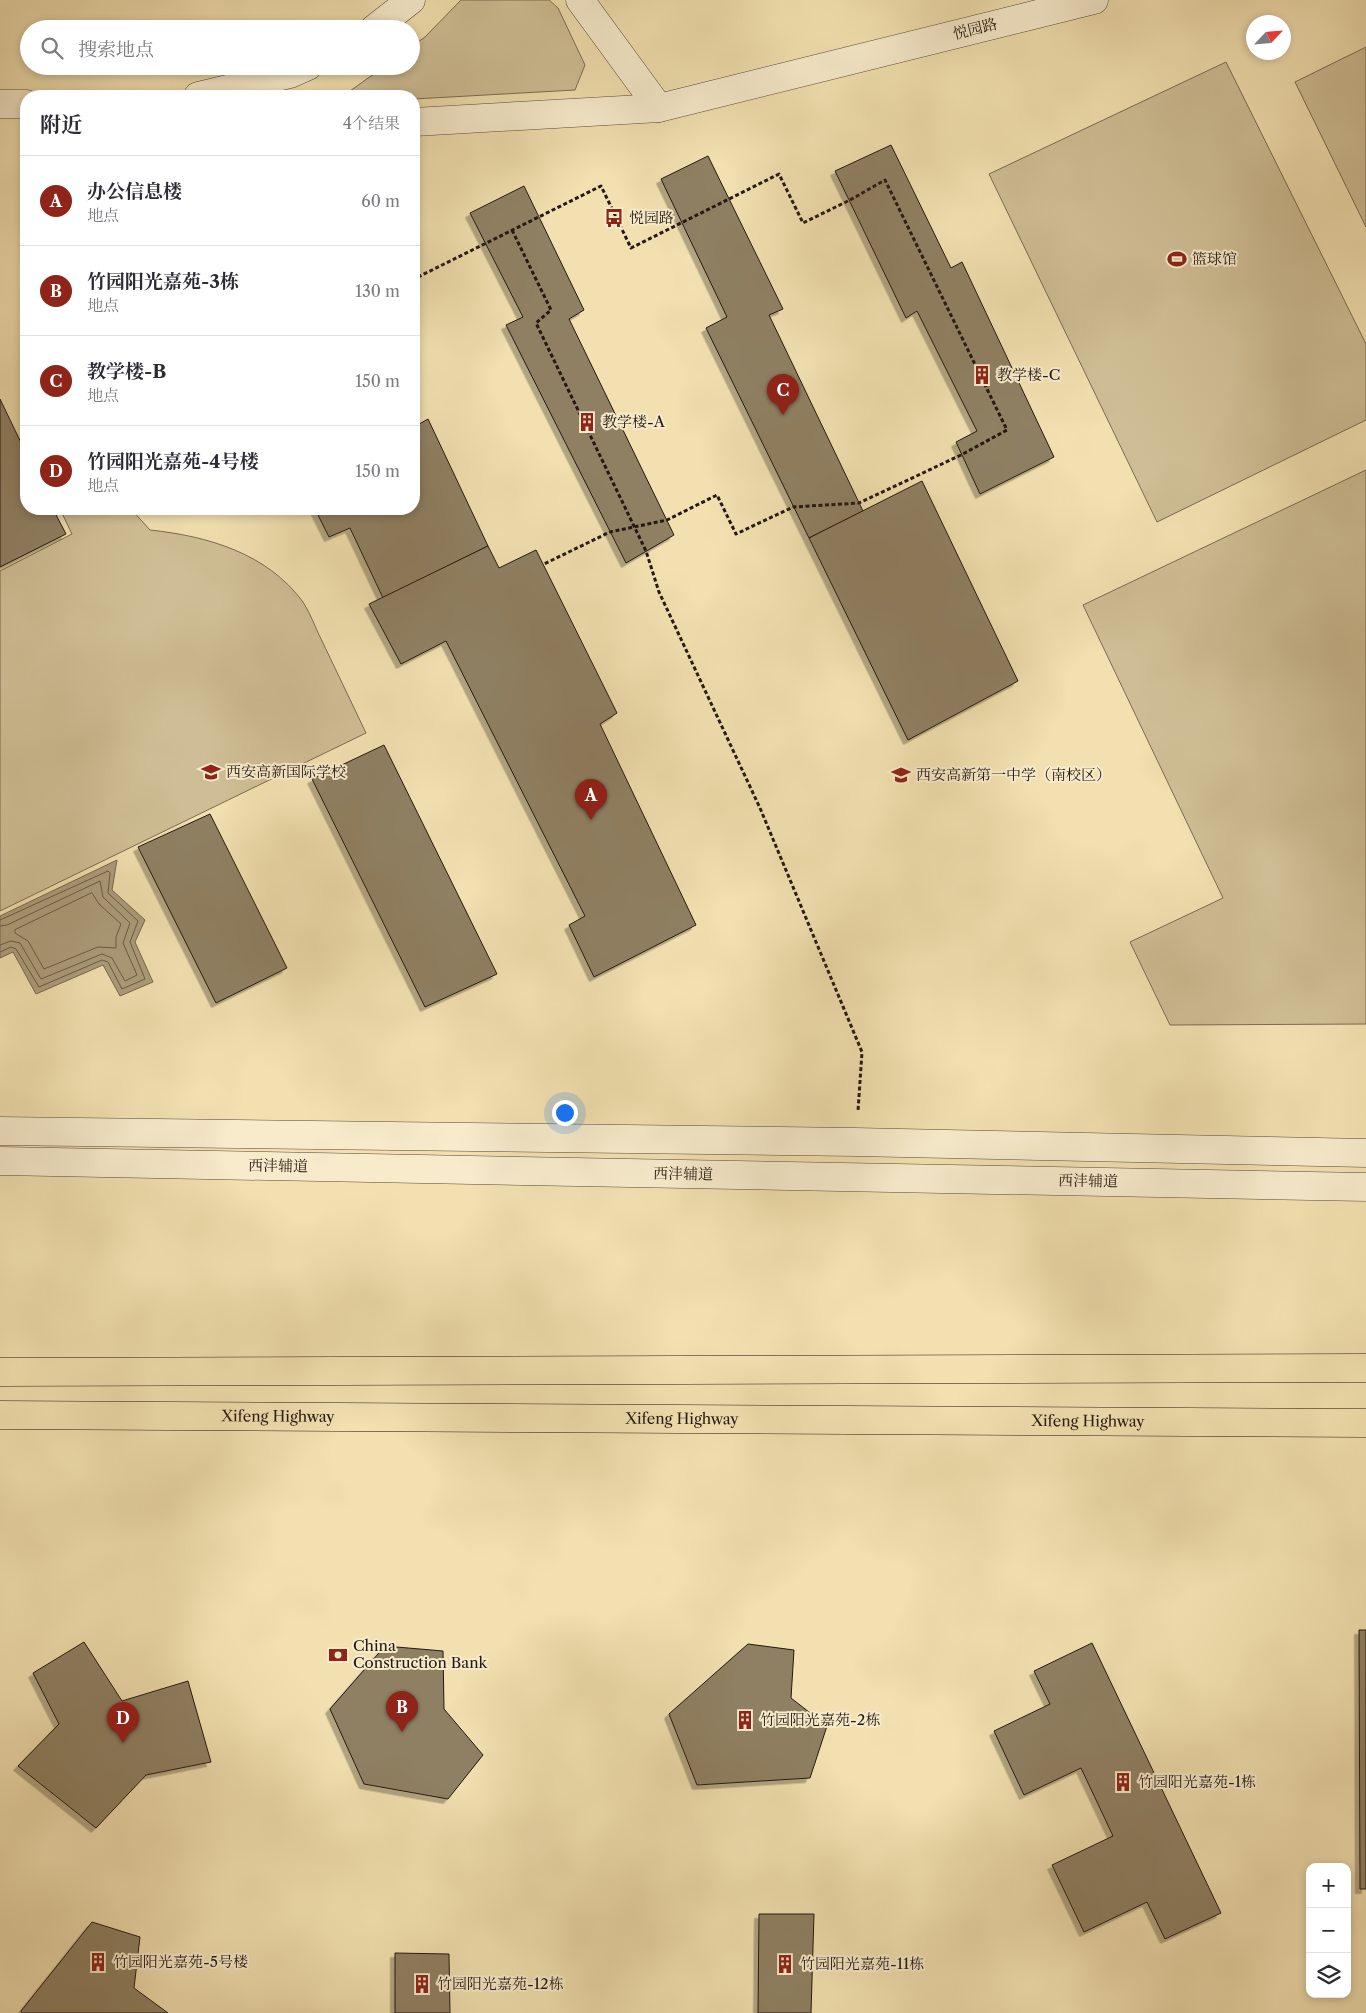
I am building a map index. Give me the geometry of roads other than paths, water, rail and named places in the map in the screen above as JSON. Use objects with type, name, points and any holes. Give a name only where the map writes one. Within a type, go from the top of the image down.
[{"type":"highway","points":[[0,1372],[1366,1368]]},
{"type":"highway","name":"Xifeng Highway","points":[[0,1416],[1366,1423]]},
{"type":"street","points":[[385,20],[411,0]]},
{"type":"street","points":[[580,0],[659,108]]},
{"type":"street","name":"悦园路","points":[[420,122],[659,108],[1094,0]]},
{"type":"street","points":[[223,90],[286,75]]},
{"type":"street","points":[[0,104],[20,104]]},
{"type":"street","name":"西沣辅道","points":[[0,1131],[855,1142],[1366,1153]]},
{"type":"street","name":"西沣辅道","points":[[0,1161],[1366,1186]]},
{"type":"water","points":[[117,860],[112,890],[145,920],[135,942],[153,982],[120,996],[103,965],[36,994],[13,952],[0,958],[0,916]]},
{"type":"place","name":"悦园路","points":[[614,218]]},
{"type":"place","name":"篮球馆","points":[[1177,259]]},
{"type":"place","name":"教学楼-C","points":[[982,375]]},
{"type":"place","name":"教学楼-B","points":[[783,415]]},
{"type":"place","name":"教学楼-A","points":[[587,422]]},
{"type":"place","name":"西安高新国际学校","points":[[211,772]]},
{"type":"place","name":"西安高新第一中学（南校区）","points":[[901,775]]},
{"type":"place","name":"办公信息楼","points":[[591,820]]},
{"type":"place","name":"China Construction Bank","points":[[338,1655]]},
{"type":"place","name":"竹园阳光嘉苑-2栋","points":[[745,1720]]},
{"type":"place","name":"竹园阳光嘉苑-3栋","points":[[402,1732]]},
{"type":"place","name":"竹园阳光嘉苑-4号楼","points":[[123,1743]]},
{"type":"place","name":"竹园阳光嘉苑-1栋","points":[[1123,1782]]},
{"type":"place","name":"竹园阳光嘉苑-5号楼","points":[[98,1962]]},
{"type":"place","name":"竹园阳光嘉苑-11栋","points":[[785,1964]]},
{"type":"place","name":"竹园阳光嘉苑-12栋","points":[[422,1984]]}]
